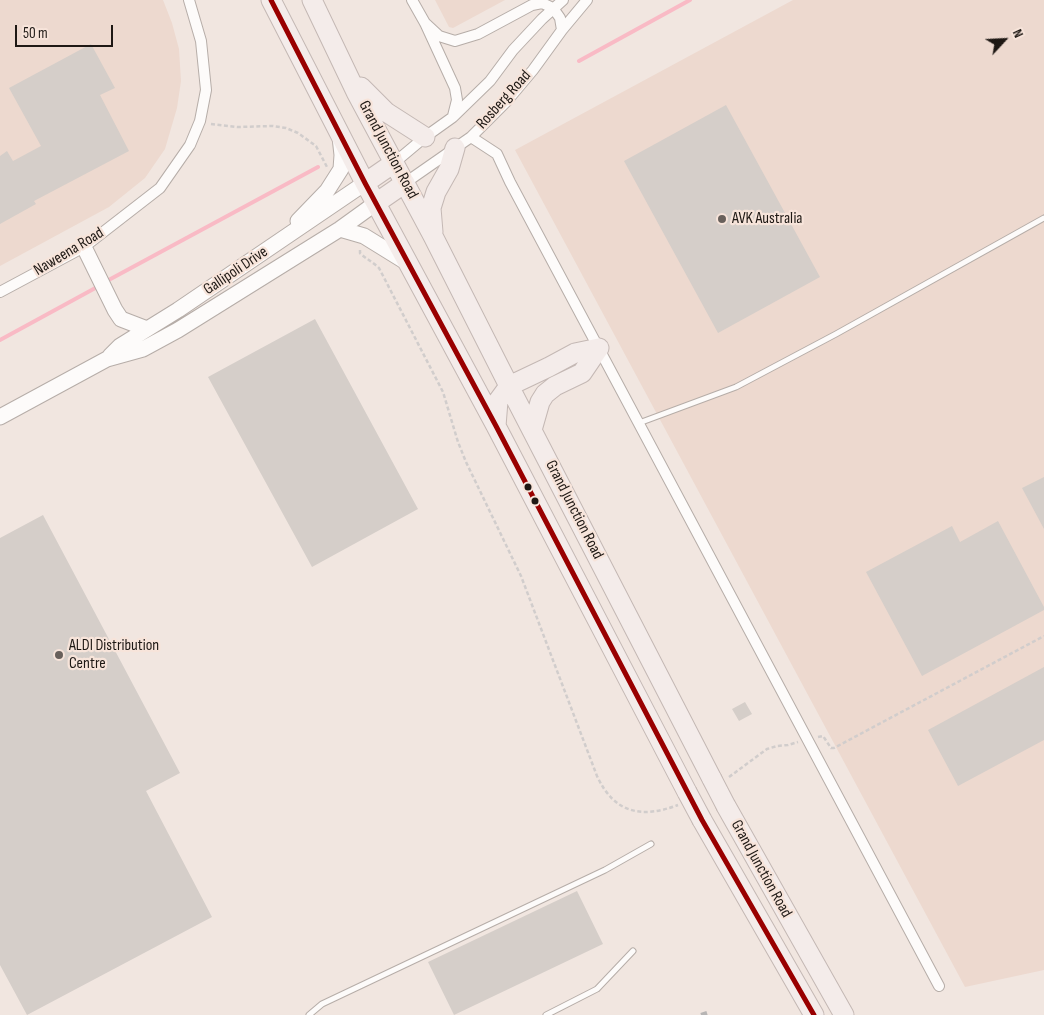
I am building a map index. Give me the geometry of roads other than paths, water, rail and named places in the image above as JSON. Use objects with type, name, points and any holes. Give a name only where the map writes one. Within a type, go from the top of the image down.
[{"type":"highway","name":"Grand Junction Road","points":[[271,0],[406,262],[496,426],[682,799],[702,820],[814,1015]]},
{"type":"highway","name":"Grand Junction Road","points":[[312,0],[348,74],[726,806],[844,1015]]},
{"type":"highway","points":[[348,74],[386,112],[425,137]]},
{"type":"highway","points":[[433,236],[431,208],[436,192],[449,169],[455,148]]},
{"type":"highway","points":[[365,183],[394,163]]},
{"type":"highway","points":[[376,203],[405,182]]},
{"type":"highway","points":[[496,426],[498,401],[509,386],[575,354],[599,348]]},
{"type":"highway","points":[[532,430],[540,402],[545,394],[555,386],[582,373],[599,348]]},
{"type":"street","name":"Naweena Road","points":[[0,292],[84,247],[160,188],[190,146],[200,121],[206,90],[201,41],[189,0]]},
{"type":"street","points":[[412,0],[455,88],[457,100],[453,117]]},
{"type":"street","name":"Rosberg Road","points":[[394,163],[453,117],[490,81],[513,50],[563,0]]},
{"type":"street","name":"Rosberg Road","points":[[405,182],[471,137],[507,101],[587,0]]},
{"type":"street","points":[[424,23],[439,36],[455,41],[478,34],[532,5],[542,2],[553,8],[560,18],[562,30]]},
{"type":"street","points":[[274,246],[326,192],[341,169],[342,156],[339,134]]},
{"type":"street","points":[[471,137],[497,154],[510,182],[939,986]]},
{"type":"street","name":"Gallipoli Drive","points":[[107,359],[120,346],[274,246],[365,183]]},
{"type":"street","name":"Gallipoli Drive","points":[[0,417],[107,359],[143,349],[178,330],[340,229],[376,203]]},
{"type":"street","points":[[340,229],[364,236],[406,262]]},
{"type":"street","points":[[84,247],[121,319],[147,329]]},
{"type":"lane","points":[[639,423],[736,388],[1044,218]]},
{"type":"lane","points":[[309,1015],[322,1004],[605,870],[651,844]]},
{"type":"lane","points":[[546,1015],[597,989],[633,951]]},
{"type":"waterway","points":[[579,61],[690,0]]},
{"type":"waterway","points":[[105,282],[318,167]]},
{"type":"waterway","points":[[0,340],[99,286]]},
{"type":"railway","points":[[701,1015],[707,1013]]},
{"type":"place","name":"AVK Australia","points":[[722,219]]},
{"type":"place","name":"ALDI Distribution Centre","points":[[59,655]]}]
